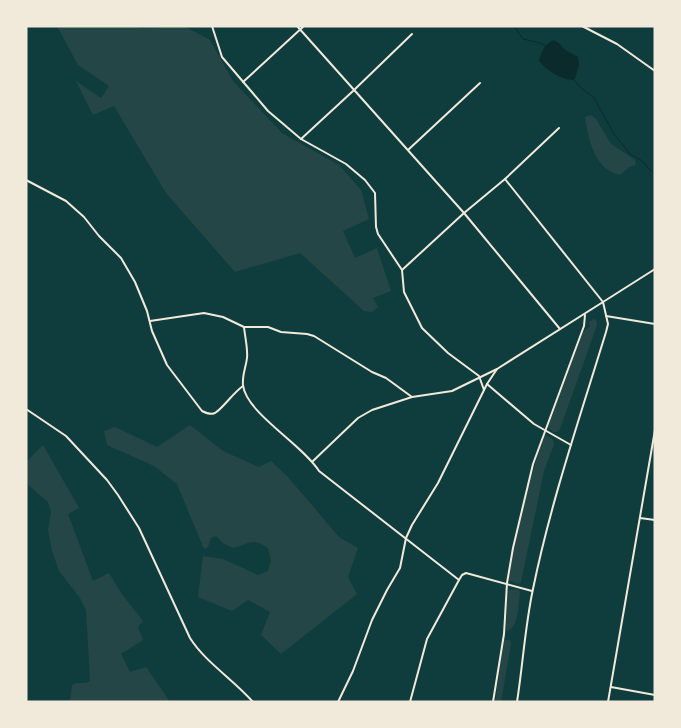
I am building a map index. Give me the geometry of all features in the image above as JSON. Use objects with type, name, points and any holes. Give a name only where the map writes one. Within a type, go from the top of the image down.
[{"type":"street","points":[[212,26],[222,57],[268,111],[301,138],[346,164],[365,180],[375,194],[378,234],[402,270],[404,292],[422,328],[456,359],[479,376],[484,390]]},
{"type":"street","points":[[297,26],[464,213],[560,329]]},
{"type":"street","points":[[243,82],[304,26]]},
{"type":"street","points":[[582,26],[617,44],[655,71]]},
{"type":"street","points":[[301,138],[354,91],[412,34]]},
{"type":"street","points":[[408,150],[480,83]]},
{"type":"street","points":[[402,270],[464,213],[505,179],[559,128]]},
{"type":"street","points":[[505,179],[603,302],[608,324],[554,500],[532,591],[517,702]]},
{"type":"street","points":[[26,180],[66,201],[84,217],[121,258],[135,282],[148,311],[152,331],[167,365],[202,411],[209,414],[216,412],[234,392],[243,386]]},
{"type":"street","points":[[313,461],[358,418],[384,405],[452,391],[462,387],[479,376],[497,369],[655,269]]},
{"type":"street","points":[[150,321],[204,314],[223,317],[244,327],[268,328],[281,332],[314,336],[372,372],[386,378],[412,398]]},
{"type":"street","points":[[493,702],[504,634],[507,583],[533,464],[584,326],[585,314]]},
{"type":"street","points":[[606,316],[655,324]]},
{"type":"street","points":[[244,327],[248,356],[243,374],[243,386],[252,405],[259,414],[313,461],[319,470],[332,482],[459,580]]},
{"type":"street","points":[[338,702],[353,671],[372,620],[400,568],[406,538],[412,525],[438,483],[487,384],[497,369]]},
{"type":"street","points":[[487,384],[534,424],[571,445]]},
{"type":"street","points":[[26,409],[66,436],[107,480],[139,528],[161,578],[196,648],[253,702]]},
{"type":"street","points":[[608,702],[655,430]]},
{"type":"street","points":[[639,518],[655,520]]},
{"type":"street","points":[[410,702],[427,639],[462,575],[466,572],[532,591]]},
{"type":"street","points":[[611,687],[655,695]]},
{"type":"shaded area","points":[[57,26],[137,26],[139,28],[184,26],[210,40],[233,81],[282,133],[339,165],[361,190],[369,219],[343,231],[355,258],[377,248],[391,291],[373,298],[378,307],[372,312],[364,311],[300,253],[235,272],[166,193],[114,106],[93,115],[76,81],[101,98],[109,86],[78,65]]},
{"type":"shaded area","points":[[554,40],[564,49],[578,57],[579,64],[575,79],[571,80],[561,77],[550,71],[539,61],[544,48]]},
{"type":"shaded area","points":[[591,115],[596,119],[611,144],[635,160],[636,165],[629,167],[620,175],[604,167],[594,152],[588,135],[585,117]]},
{"type":"shaded area","points":[[593,319],[596,320],[597,325],[560,429],[557,432],[553,432],[548,427],[583,332],[590,326],[589,322]]},
{"type":"shaded area","points":[[190,425],[223,451],[259,467],[271,461],[288,477],[339,537],[358,548],[348,577],[357,594],[281,654],[261,635],[270,612],[248,600],[232,611],[198,597],[203,556],[223,559],[258,575],[268,571],[271,560],[268,548],[251,542],[233,548],[223,543],[216,536],[211,538],[208,547],[204,549],[177,484],[154,466],[107,445],[104,431],[115,427],[157,447]]},
{"type":"shaded area","points":[[545,434],[553,440],[554,444],[544,471],[521,582],[518,584],[508,580],[533,470]]},
{"type":"shaded area","points":[[43,445],[79,508],[68,514],[93,581],[109,573],[121,593],[143,621],[138,627],[143,640],[121,654],[130,672],[146,667],[170,702],[70,702],[72,685],[90,681],[86,610],[80,598],[59,571],[52,551],[48,530],[51,512],[48,502],[26,483],[26,462]]},
{"type":"shaded area","points":[[509,590],[519,590],[520,594],[517,614],[512,628],[508,631],[506,628],[507,594]]},
{"type":"shaded area","points":[[504,640],[510,640],[511,644],[501,702],[495,702]]},
{"type":"waterway","points":[[514,26],[523,39],[540,43],[547,47]]},
{"type":"waterway","points":[[573,79],[594,98],[614,134],[630,154],[641,160],[652,172]]}]
